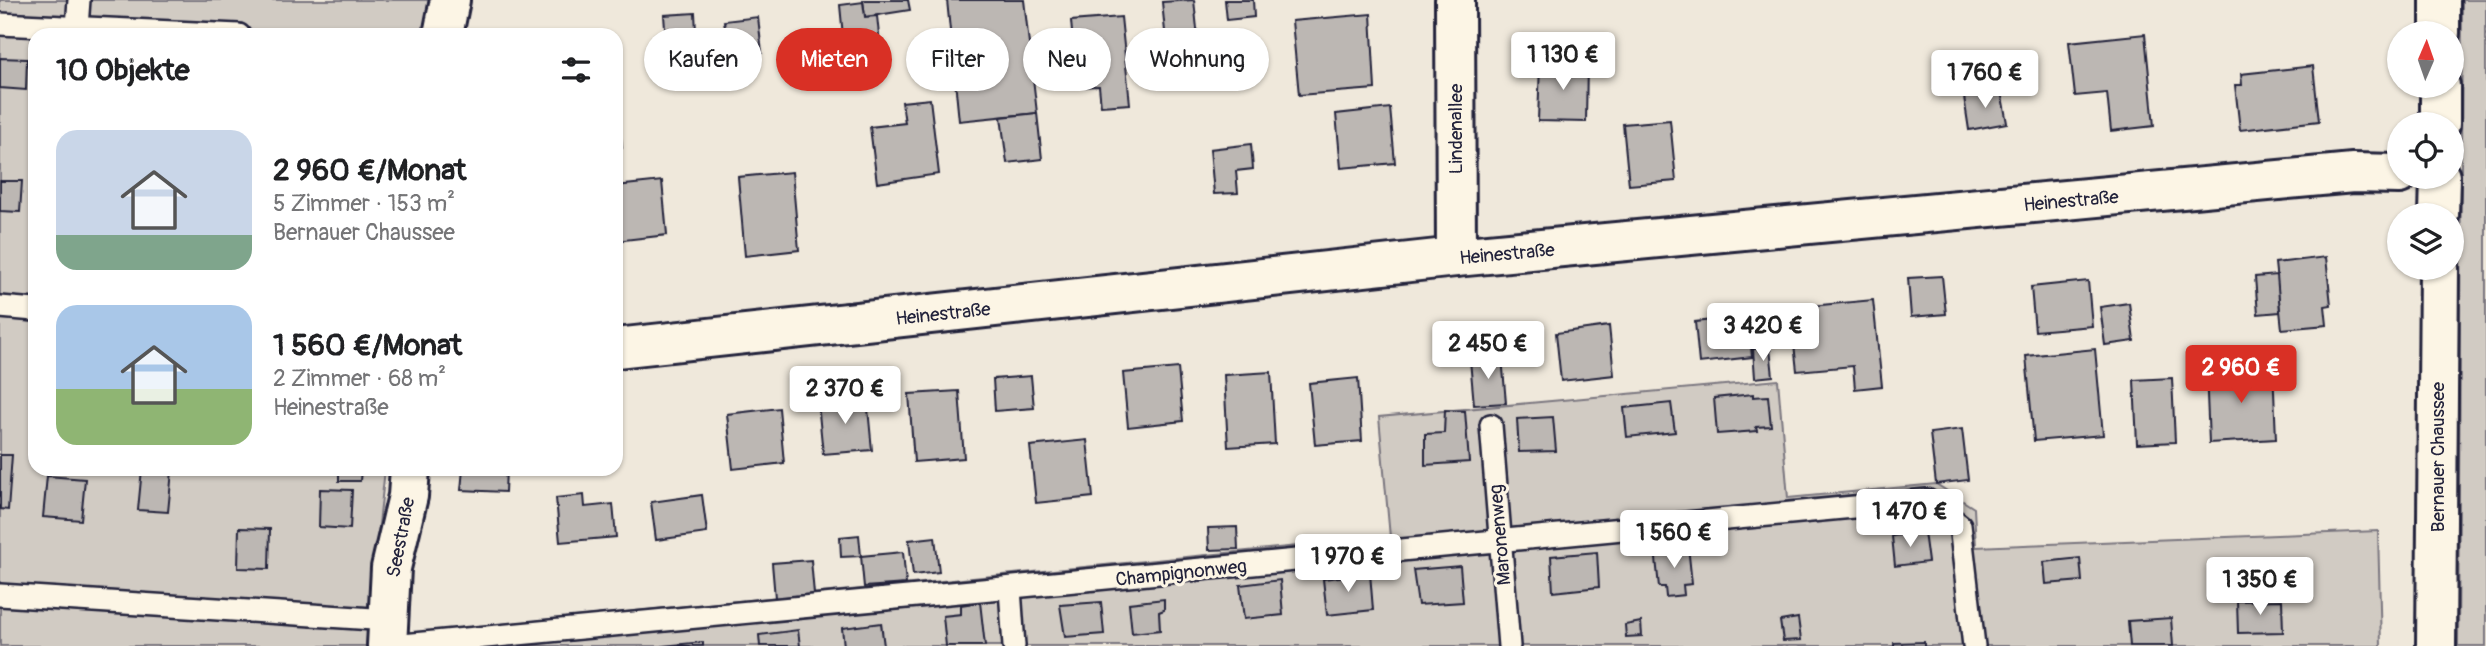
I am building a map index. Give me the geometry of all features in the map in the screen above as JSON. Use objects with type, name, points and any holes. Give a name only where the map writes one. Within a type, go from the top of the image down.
[{"type":"street","points":[[444,28],[450,0]]},
{"type":"street","name":"Lindenallee","points":[[1455,0],[1456,257]]},
{"type":"street","points":[[2440,0],[2440,21]]},
{"type":"street","name":"Heinestraße","points":[[623,347],[1456,257],[2353,173],[2387,174]]},
{"type":"street","name":"Bernauer Chaussee","points":[[2436,646],[2439,280]]},
{"type":"street","name":"Seestraße","points":[[389,637],[391,568],[408,496],[409,476]]},
{"type":"lane","points":[[77,27],[79,0]]},
{"type":"lane","points":[[0,24],[97,28]]},
{"type":"lane","points":[[0,307],[28,309]]},
{"type":"lane","name":"Maronenweg","points":[[1491,425],[1508,646]]},
{"type":"lane","name":"Champignonweg","points":[[0,595],[389,637],[1010,589],[1927,500],[1960,525],[1974,646]]},
{"type":"lane","points":[[1010,589],[1014,646]]},
{"type":"shaded area","points":[[0,0],[431,0],[429,28],[28,28],[28,476],[384,476],[366,646],[0,646]]},
{"type":"shaded area","points":[[2462,0],[2486,0],[2486,646],[2458,646],[2460,280],[2464,280],[2464,203],[2461,203],[2461,189],[2464,189],[2464,112],[2461,112],[2461,98],[2464,98],[2464,21],[2462,21]]},
{"type":"shaded area","points":[[1778,380],[1788,498],[1936,484],[1974,508],[1976,547],[2378,531],[2381,646],[412,646],[412,633],[1390,537],[1379,417]]},
{"type":"building","points":[[863,0],[908,0],[910,10],[865,17]]},
{"type":"building","points":[[947,0],[1024,0],[1027,28],[1023,28],[1023,91],[1034,91],[1037,113],[959,121],[956,91],[1009,91],[1009,28],[950,28]]},
{"type":"building","points":[[1194,0],[1197,28],[1165,28],[1162,2]]},
{"type":"building","points":[[1225,0],[1253,0],[1254,17],[1227,20]]},
{"type":"building","points":[[863,2],[865,17],[877,16],[878,28],[842,28],[840,5]]},
{"type":"building","points":[[695,13],[696,28],[665,28],[664,15]]},
{"type":"building","points":[[1371,14],[1375,89],[1299,95],[1292,21]]},
{"type":"building","points":[[758,17],[759,28],[725,28],[724,21]]},
{"type":"building","points":[[1121,17],[1125,91],[1129,91],[1130,104],[1101,106],[1100,91],[1111,91],[1111,28],[1072,28],[1071,21]]},
{"type":"building","points":[[2145,34],[2154,126],[2111,131],[2107,93],[2075,96],[2069,42]]},
{"type":"building","points":[[0,58],[27,59],[26,90],[0,88]]},
{"type":"building","points":[[1540,63],[1587,63],[1586,122],[1538,121]]},
{"type":"building","points":[[2313,66],[2319,121],[2240,130],[2235,85],[2242,85],[2241,74]]},
{"type":"building","points":[[2001,91],[2007,123],[1969,130],[1964,97]]},
{"type":"building","points":[[930,99],[939,174],[877,183],[870,127],[905,123],[902,102]]},
{"type":"building","points":[[1390,108],[1395,163],[1341,168],[1336,114]]},
{"type":"building","points":[[1037,113],[1042,159],[1007,163],[1001,117]]},
{"type":"building","points":[[1670,120],[1676,181],[1629,185],[1623,124]]},
{"type":"building","points":[[1251,144],[1253,169],[1236,171],[1238,193],[1214,194],[1210,149]]},
{"type":"building","points":[[792,172],[799,250],[745,256],[738,177]]},
{"type":"building","points":[[0,181],[22,181],[20,212],[0,211]]},
{"type":"building","points":[[662,181],[667,235],[623,240],[623,185]]},
{"type":"building","points":[[2326,257],[2331,305],[2325,306],[2327,325],[2282,329],[2275,263]]},
{"type":"building","points":[[2277,275],[2280,312],[2258,314],[2255,277]]},
{"type":"building","points":[[1942,276],[1946,314],[1911,317],[1908,278]]},
{"type":"building","points":[[2088,281],[2092,326],[2035,331],[2031,287]]},
{"type":"building","points":[[1873,300],[1882,386],[1855,389],[1853,366],[1797,371],[1790,308]]},
{"type":"building","points":[[2129,303],[2134,341],[2105,345],[2100,307]]},
{"type":"building","points":[[1748,316],[1752,357],[1699,363],[1695,322]]},
{"type":"building","points":[[1609,326],[1614,375],[1561,381],[1556,333]]},
{"type":"building","points":[[1770,348],[1773,376],[1755,378],[1753,349]]},
{"type":"building","points":[[2095,349],[2103,435],[2034,441],[2026,356]]},
{"type":"building","points":[[1502,357],[1506,403],[1474,405],[1470,360]]},
{"type":"building","points":[[2273,367],[2276,439],[2209,443],[2206,370]]},
{"type":"building","points":[[1178,368],[1183,421],[1128,427],[1123,373]]},
{"type":"building","points":[[1271,372],[1275,444],[1228,447],[1224,375]]},
{"type":"building","points":[[1031,376],[1034,408],[995,411],[993,379]]},
{"type":"building","points":[[1358,378],[1362,441],[1315,445],[1309,383]]},
{"type":"building","points":[[2172,378],[2175,442],[2137,444],[2134,380]]},
{"type":"building","points":[[959,391],[964,458],[914,462],[909,394]]},
{"type":"building","points":[[1753,394],[1753,397],[1768,396],[1771,426],[1756,427],[1757,431],[1717,434],[1714,398]]},
{"type":"building","points":[[867,398],[872,450],[823,454],[818,403]]},
{"type":"building","points":[[1671,403],[1675,432],[1627,437],[1624,408]]},
{"type":"building","points":[[779,408],[784,463],[733,469],[727,414]]},
{"type":"building","points":[[1445,410],[1465,411],[1469,462],[1425,465],[1425,434],[1444,433]]},
{"type":"building","points":[[1553,417],[1556,451],[1519,452],[1517,419]]},
{"type":"building","points":[[1962,429],[1968,480],[1936,484],[1930,433]]},
{"type":"building","points":[[1087,440],[1093,497],[1036,503],[1030,446]]},
{"type":"building","points":[[0,455],[12,455],[8,510],[0,509]]},
{"type":"building","points":[[47,476],[85,479],[81,520],[43,517]]},
{"type":"building","points":[[141,476],[172,476],[168,512],[138,510]]},
{"type":"building","points":[[339,476],[360,476],[360,481],[339,481]]},
{"type":"building","points":[[462,476],[506,476],[505,492],[461,490]]},
{"type":"building","points":[[320,489],[352,490],[350,529],[319,527]]},
{"type":"building","points":[[584,495],[585,507],[613,504],[616,537],[560,542],[556,498]]},
{"type":"building","points":[[702,495],[707,533],[656,540],[651,502]]},
{"type":"building","points":[[1237,527],[1238,549],[1209,550],[1208,528]]},
{"type":"building","points":[[239,528],[270,529],[269,569],[238,568]]},
{"type":"building","points":[[1924,532],[1928,562],[1895,566],[1892,536]]},
{"type":"building","points":[[859,535],[861,556],[841,557],[840,537]]},
{"type":"building","points":[[935,537],[939,572],[913,575],[909,540]]},
{"type":"building","points":[[1688,546],[1692,584],[1683,585],[1684,595],[1666,597],[1665,587],[1659,587],[1655,549]]},
{"type":"building","points":[[903,552],[906,584],[864,587],[861,556]]},
{"type":"building","points":[[1597,552],[1599,587],[1553,592],[1551,556]]},
{"type":"building","points":[[2080,558],[2082,581],[2046,584],[2044,562]]},
{"type":"building","points":[[811,560],[814,594],[775,598],[772,563]]},
{"type":"building","points":[[1460,566],[1463,602],[1418,605],[1413,570]]},
{"type":"building","points":[[1370,573],[1373,610],[1327,615],[1323,579]]},
{"type":"building","points":[[1280,580],[1283,615],[1244,619],[1240,585]]},
{"type":"building","points":[[1164,599],[1164,610],[1159,612],[1160,630],[1132,633],[1129,603]]},
{"type":"building","points":[[2282,600],[2283,632],[2238,633],[2237,601]]},
{"type":"building","points":[[980,602],[985,646],[946,646],[943,616],[961,614],[961,605]]},
{"type":"building","points":[[1101,602],[1104,634],[1065,637],[1060,605]]},
{"type":"building","points":[[1798,618],[1801,640],[1783,641],[1780,621]]},
{"type":"building","points":[[2171,618],[2173,646],[2130,646],[2128,621]]},
{"type":"building","points":[[1641,622],[1642,636],[1626,637],[1625,625]]},
{"type":"building","points":[[881,623],[884,646],[844,646],[842,628]]},
{"type":"building","points":[[798,630],[800,646],[760,646],[759,635]]},
{"type":"building","points":[[703,642],[703,646],[662,646]]},
{"type":"building","points":[[1924,642],[1924,646],[1894,646],[1894,643]]}]
